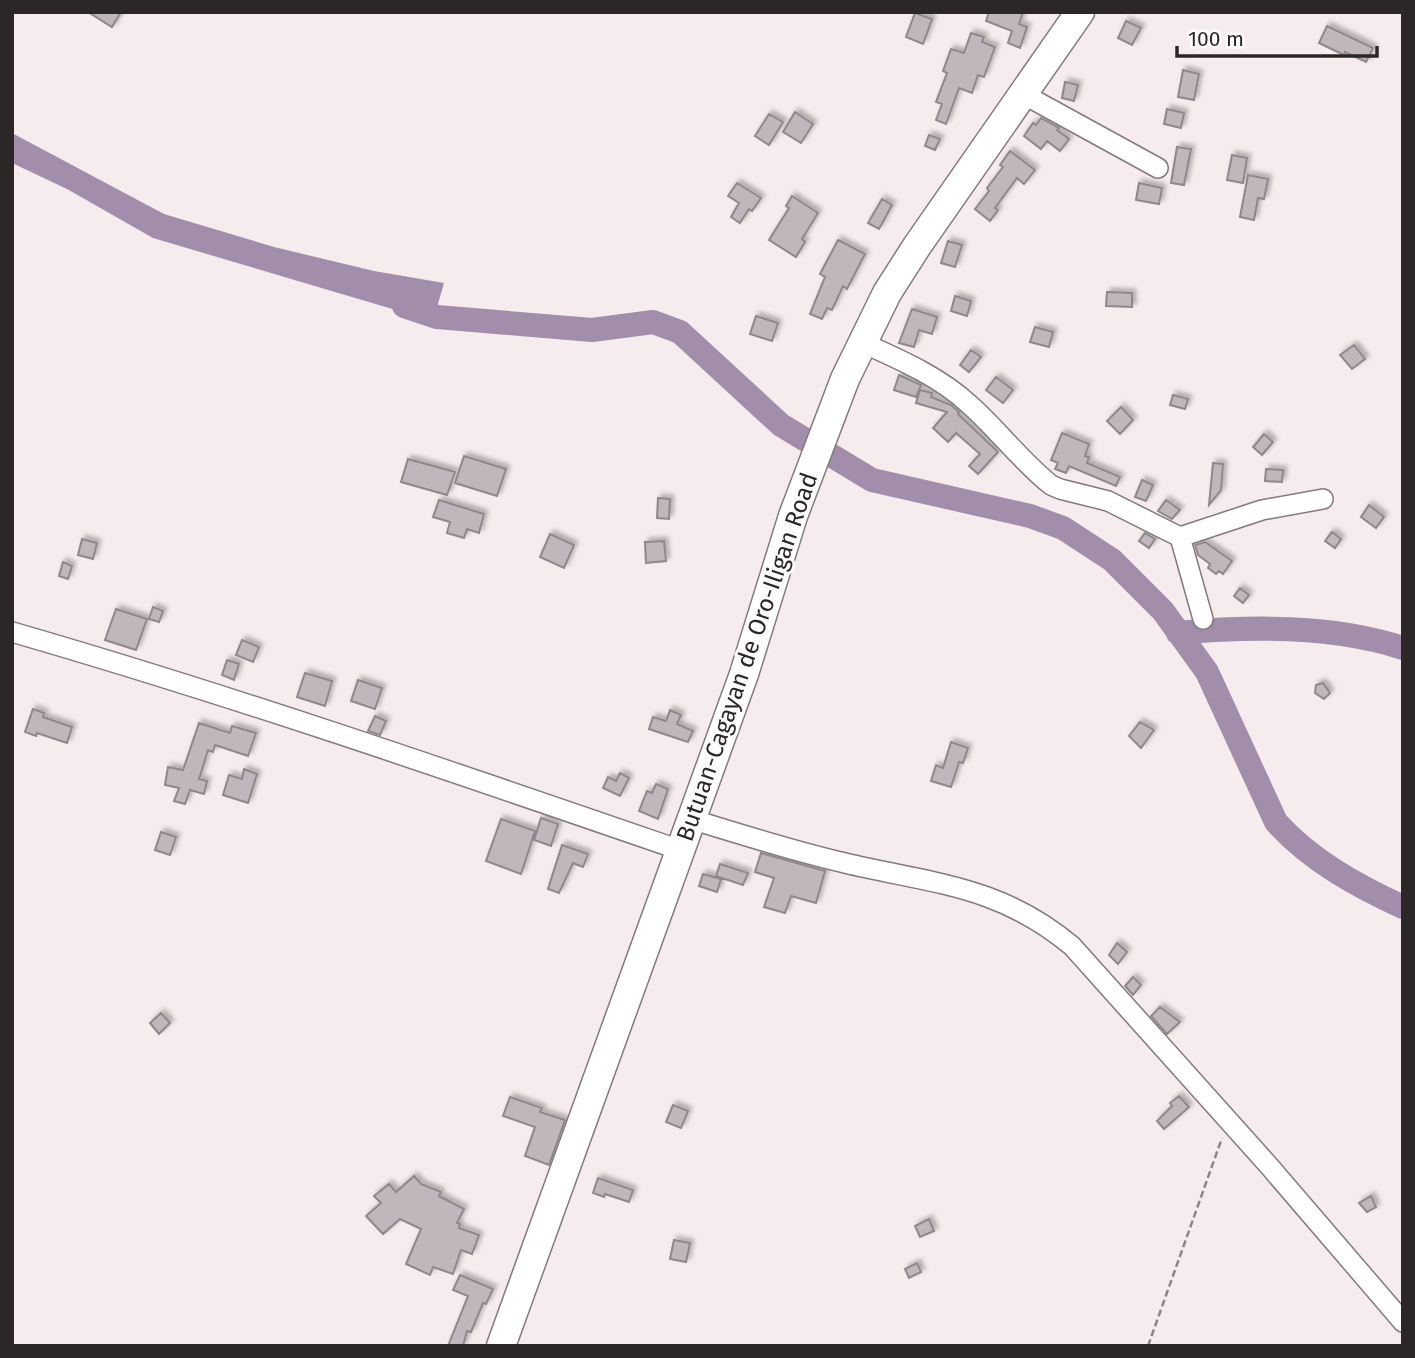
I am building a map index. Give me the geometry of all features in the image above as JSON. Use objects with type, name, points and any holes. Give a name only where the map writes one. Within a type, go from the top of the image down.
[{"type":"highway","name":"Butuan-Cagayan de Oro-Iligan Road","points":[[501,1346],[744,674],[793,516],[845,379],[887,293],[911,255],[1080,12]]},
{"type":"street","points":[[1023,94],[1158,168]]},
{"type":"street","points":[[863,343],[907,363],[951,389],[1051,485],[1108,501],[1180,537],[1262,510],[1323,499]]},
{"type":"street","points":[[1180,537],[1203,619]]},
{"type":"street","points":[[12,632],[109,660],[370,744],[680,850]]},
{"type":"street","points":[[691,819],[846,864],[954,885],[1003,902],[1031,916],[1072,946],[1228,1120],[1403,1322]]},
{"type":"path","points":[[1148,1346],[1228,1120]]},
{"type":"shaded area","points":[[12,133],[164,214],[274,247],[374,271],[444,283],[433,321],[153,238],[67,189],[12,163]]},
{"type":"building","points":[[88,12],[121,12],[112,27]]},
{"type":"building","points":[[989,12],[1023,12],[1019,24],[1027,27],[1020,48],[1008,43],[1012,31],[986,21]]},
{"type":"building","points":[[915,13],[932,19],[923,44],[906,37]]},
{"type":"building","points":[[1126,21],[1141,28],[1132,45],[1118,38]]},
{"type":"building","points":[[1327,26],[1373,48],[1366,62],[1319,43]]},
{"type":"building","points":[[971,33],[984,37],[982,42],[995,47],[984,77],[978,75],[972,93],[959,88],[946,124],[936,120],[942,104],[936,102],[947,73],[943,71],[951,49],[964,53]]},
{"type":"building","points":[[1183,70],[1199,74],[1194,100],[1178,97]]},
{"type":"building","points":[[1065,82],[1078,85],[1074,101],[1062,98]]},
{"type":"building","points":[[1167,109],[1184,113],[1181,128],[1164,124]]},
{"type":"building","points":[[795,112],[813,124],[801,143],[783,132]]},
{"type":"building","points":[[769,114],[783,122],[769,145],[755,136]]},
{"type":"building","points":[[1041,118],[1059,128],[1057,130],[1069,139],[1060,151],[1047,141],[1041,149],[1024,136],[1033,123],[1036,125]]},
{"type":"building","points":[[929,135],[940,139],[935,150],[925,146]]},
{"type":"building","points":[[1177,147],[1191,149],[1184,185],[1171,183]]},
{"type":"building","points":[[1010,151],[1035,170],[1024,184],[1017,178],[995,208],[998,210],[990,221],[975,209],[989,191],[987,188],[1003,167],[1000,165]]},
{"type":"building","points":[[1232,155],[1247,158],[1243,183],[1227,180]]},
{"type":"building","points":[[1248,175],[1268,179],[1264,199],[1258,198],[1254,220],[1240,217]]},
{"type":"building","points":[[737,183],[761,198],[752,211],[749,209],[740,223],[731,217],[739,203],[728,196]]},
{"type":"building","points":[[1139,183],[1162,188],[1159,204],[1136,200]]},
{"type":"building","points":[[792,196],[818,213],[802,239],[805,242],[796,257],[769,240],[789,208],[786,206]]},
{"type":"building","points":[[882,199],[892,205],[879,229],[868,223]]},
{"type":"building","points":[[838,240],[865,254],[847,289],[843,286],[832,310],[827,308],[822,319],[810,314],[825,277],[820,274]]},
{"type":"building","points":[[948,241],[962,245],[955,267],[941,263]]},
{"type":"building","points":[[1107,292],[1132,293],[1132,307],[1106,306]]},
{"type":"building","points":[[955,296],[971,301],[967,316],[951,311]]},
{"type":"building","points":[[912,309],[937,317],[932,334],[919,330],[914,347],[899,343]]},
{"type":"building","points":[[756,316],[778,323],[772,341],[750,334]]},
{"type":"building","points":[[1035,327],[1053,332],[1049,347],[1030,342]]},
{"type":"building","points":[[1354,345],[1365,359],[1352,369],[1340,355]]},
{"type":"building","points":[[971,350],[981,357],[969,372],[960,365]]},
{"type":"building","points":[[899,375],[921,385],[916,397],[894,390]]},
{"type":"building","points":[[996,377],[1013,390],[1003,403],[986,390]]},
{"type":"building","points":[[920,390],[932,393],[931,397],[951,405],[998,452],[978,474],[969,466],[980,454],[956,433],[948,442],[933,428],[947,412],[916,403]]},
{"type":"building","points":[[1173,395],[1188,399],[1185,409],[1170,405]]},
{"type":"building","points":[[1121,407],[1133,420],[1120,434],[1107,421]]},
{"type":"building","points":[[1062,433],[1089,444],[1085,456],[1089,457],[1087,463],[1120,477],[1116,486],[1069,466],[1066,473],[1055,469],[1058,463],[1051,460]]},
{"type":"building","points":[[1264,434],[1273,442],[1262,455],[1253,447]]},
{"type":"building","points":[[464,456],[506,469],[497,496],[455,483]]},
{"type":"building","points":[[408,459],[455,472],[447,495],[401,482]]},
{"type":"building","points":[[1213,463],[1223,464],[1221,490],[1209,505]]},
{"type":"building","points":[[1266,469],[1283,470],[1282,482],[1265,481]]},
{"type":"building","points":[[1142,480],[1153,485],[1146,501],[1135,497]]},
{"type":"building","points":[[658,498],[670,499],[669,519],[657,518]]},
{"type":"building","points":[[439,500],[484,514],[479,533],[467,529],[464,538],[447,533],[450,522],[433,517]]},
{"type":"building","points":[[1166,500],[1180,510],[1172,519],[1158,511]]},
{"type":"building","points":[[1369,505],[1384,517],[1376,528],[1361,517]]},
{"type":"building","points":[[1332,532],[1341,539],[1335,548],[1325,541]]},
{"type":"building","points":[[1145,533],[1155,539],[1149,548],[1139,541]]},
{"type":"building","points":[[550,534],[574,545],[564,568],[540,557]]},
{"type":"building","points":[[82,539],[97,543],[93,559],[78,555]]},
{"type":"building","points":[[664,541],[666,561],[646,563],[645,542]]},
{"type":"building","points":[[1205,542],[1232,561],[1223,574],[1219,571],[1216,574],[1208,568],[1210,564],[1198,555],[1195,545]]},
{"type":"building","points":[[63,562],[72,566],[68,579],[59,576]]},
{"type":"building","points":[[1240,588],[1249,595],[1243,603],[1234,596]]},
{"type":"building","points":[[153,607],[163,611],[159,622],[149,619]]},
{"type":"building","points":[[116,609],[147,619],[136,650],[105,640]]},
{"type":"building","points":[[242,640],[259,647],[253,662],[236,655]]},
{"type":"building","points":[[227,660],[239,664],[234,680],[222,675]]},
{"type":"building","points":[[305,673],[332,681],[325,706],[297,697]]},
{"type":"building","points":[[358,680],[382,688],[375,709],[351,701]]},
{"type":"building","points":[[1323,683],[1330,693],[1324,699],[1315,693],[1316,685]]},
{"type":"building","points":[[33,709],[44,713],[43,717],[72,727],[67,743],[25,732]]},
{"type":"building","points":[[670,710],[681,715],[677,724],[693,731],[688,742],[649,729],[653,717],[666,721]]},
{"type":"building","points":[[375,716],[386,721],[380,735],[368,731]]},
{"type":"building","points":[[1140,722],[1154,730],[1141,748],[1129,736]]},
{"type":"building","points":[[199,723],[230,733],[232,726],[256,733],[248,756],[215,745],[213,752],[208,750],[199,779],[207,781],[204,794],[190,790],[185,804],[174,801],[179,788],[165,785],[168,767],[183,770]]},
{"type":"building","points":[[951,742],[968,748],[963,763],[959,762],[951,787],[931,781],[936,765],[943,768]]},
{"type":"building","points":[[244,769],[257,774],[248,803],[223,795],[229,775],[242,779]]},
{"type":"building","points":[[620,773],[629,778],[620,796],[603,788],[608,777],[616,781]]},
{"type":"building","points":[[656,784],[668,789],[658,819],[639,811],[647,791],[652,793]]},
{"type":"building","points":[[541,818],[558,824],[551,846],[534,840]]},
{"type":"building","points":[[501,819],[535,831],[521,874],[486,861]]},
{"type":"building","points":[[161,832],[176,837],[170,855],[155,850]]},
{"type":"building","points":[[562,845],[588,854],[583,867],[573,863],[559,893],[548,889]]},
{"type":"building","points":[[761,853],[825,871],[816,903],[791,896],[785,913],[764,907],[774,878],[755,872]]},
{"type":"building","points":[[720,864],[748,873],[743,885],[716,876]]},
{"type":"building","points":[[703,874],[721,879],[717,892],[699,886]]},
{"type":"building","points":[[1117,943],[1127,952],[1118,964],[1109,955]]},
{"type":"building","points":[[1133,977],[1141,985],[1133,995],[1125,986]]},
{"type":"building","points":[[1160,1007],[1180,1022],[1167,1034],[1151,1016]]},
{"type":"building","points":[[161,1013],[170,1023],[159,1034],[150,1023]]},
{"type":"building","points":[[1179,1096],[1189,1107],[1164,1129],[1157,1121],[1172,1106],[1170,1103]]},
{"type":"building","points":[[510,1097],[542,1108],[540,1112],[565,1120],[549,1165],[525,1156],[535,1127],[503,1116]]},
{"type":"building","points":[[673,1105],[688,1111],[681,1128],[666,1122]]},
{"type":"building","points":[[414,1176],[421,1184],[441,1192],[439,1196],[464,1209],[457,1223],[460,1224],[459,1228],[479,1235],[472,1254],[461,1250],[453,1274],[433,1267],[430,1275],[406,1264],[421,1229],[400,1219],[383,1234],[366,1216],[381,1203],[374,1196],[389,1184],[396,1192]]},
{"type":"building","points":[[598,1178],[633,1190],[629,1202],[593,1193]]},
{"type":"building","points":[[1371,1196],[1376,1207],[1367,1212],[1359,1203]]},
{"type":"building","points":[[929,1219],[934,1231],[920,1237],[915,1226]]},
{"type":"building","points":[[674,1240],[690,1243],[686,1262],[670,1259]]},
{"type":"building","points":[[917,1263],[921,1272],[909,1278],[905,1269]]},
{"type":"building","points":[[460,1275],[493,1289],[486,1304],[483,1303],[471,1332],[467,1331],[463,1346],[448,1346],[468,1296],[453,1290]]},
{"type":"waterway","points":[[404,306],[437,317],[592,330],[653,322],[680,332],[781,425],[872,480],[1030,516],[1063,528],[1112,560],[1163,611],[1207,672],[1276,822],[1289,836],[1335,871],[1403,907]]},
{"type":"waterway","points":[[1178,633],[1291,629],[1348,635],[1403,648]]}]
